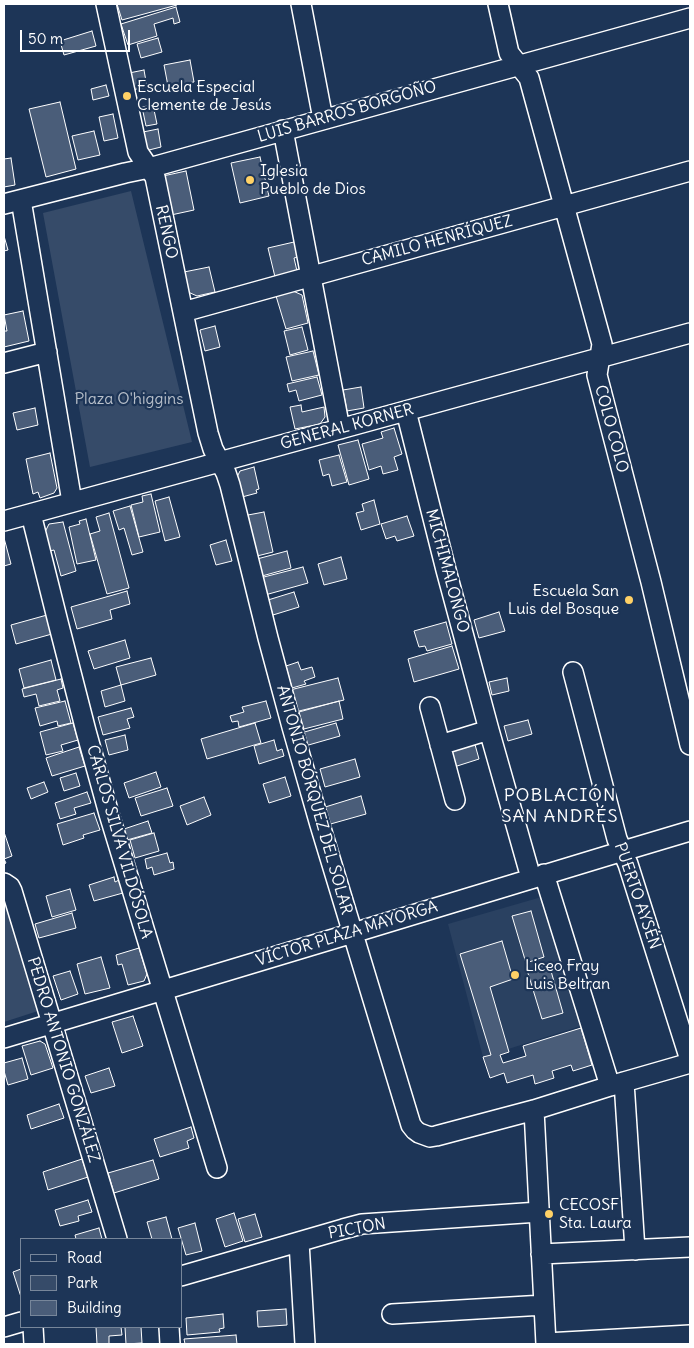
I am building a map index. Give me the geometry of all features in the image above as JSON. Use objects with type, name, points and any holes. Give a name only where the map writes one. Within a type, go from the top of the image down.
[{"type":"street","name":"RENGO","points":[[106,4],[138,152],[155,177],[208,433],[220,463]]},
{"type":"street","points":[[301,4],[323,118]]},
{"type":"street","name":"COLO COLO","points":[[498,4],[509,53],[529,78],[602,344],[597,375],[651,582],[690,745]]},
{"type":"street","name":"LUIS BARROS BORGOÑO","points":[[12,202],[149,168],[323,118],[690,18]]},
{"type":"street","points":[[283,130],[340,429]]},
{"type":"street","name":"CAMILO HENRÍQUEZ","points":[[183,312],[690,171]]},
{"type":"street","points":[[12,202],[47,352],[72,502]]},
{"type":"street","name":"GENERAL KORNER","points":[[4,521],[690,333]]},
{"type":"street","points":[[4,363],[47,352]]},
{"type":"street","name":"MICHIMALONGO","points":[[406,410],[444,561],[490,730],[538,876],[617,1084],[634,1250]]},
{"type":"street","name":"ANTONIO BÓRQUEZ DEL SOLAR","points":[[220,463],[230,485],[292,727],[411,1125],[419,1134],[436,1136],[534,1110]]},
{"type":"street","name":"CARLOS SILVA VILDÓSOLA","points":[[31,514],[86,731],[131,887],[217,1168]]},
{"type":"street","name":"PUERTO AYSÉN","points":[[573,672],[617,839],[628,864],[690,1062]]},
{"type":"street","points":[[430,707],[455,800]]},
{"type":"street","points":[[440,745],[490,730]]},
{"type":"street","name":"VÍCTOR PLAZA MAYORGA","points":[[4,1038],[690,831]]},
{"type":"street","name":"PEDRO ANTONIO GONZÁLEZ","points":[[5,884],[12,891],[117,1238]]},
{"type":"street","points":[[690,1062],[534,1110],[546,1344],[690,1335]]},
{"type":"street","name":"PICTON","points":[[182,1276],[362,1224],[539,1212]]},
{"type":"street","points":[[299,1242],[305,1344]]},
{"type":"street","points":[[541,1254],[690,1247]]},
{"type":"street","points":[[392,1314],[544,1304]]},
{"type":"street","points":[[4,1327],[20,1322]]},
{"type":"street","points":[[33,1328],[34,1344]]},
{"type":"street","points":[[169,1328],[170,1344]]},
{"type":"shaded area","name":"Liceo Fray Luis Beltran","points":[[545,896],[584,1025],[483,1057],[448,924]]},
{"type":"green space","name":"Plaza O'higgins","points":[[131,191],[192,442],[90,467],[43,213]]},
{"type":"green space","points":[[4,892],[41,1010],[4,1022]]},
{"type":"building","points":[[117,4],[176,4],[177,5],[122,20]]},
{"type":"building","points":[[176,7],[180,22],[174,24],[173,18],[154,24],[157,36],[128,45],[121,24]]},
{"type":"building","points":[[92,31],[96,46],[64,55],[60,41]]},
{"type":"building","points":[[158,38],[162,52],[141,58],[137,44]]},
{"type":"building","points":[[190,60],[194,82],[168,86],[164,65]]},
{"type":"building","points":[[144,70],[147,87],[132,90],[129,73]]},
{"type":"building","points":[[106,85],[109,96],[93,100],[91,89]]},
{"type":"building","points":[[60,102],[76,169],[46,177],[29,109]]},
{"type":"building","points":[[153,105],[157,124],[146,126],[142,107]]},
{"type":"building","points":[[113,114],[118,138],[104,141],[99,117]]},
{"type":"building","points":[[158,129],[161,147],[145,151],[138,133]]},
{"type":"building","points":[[94,131],[100,155],[78,160],[72,136]]},
{"type":"building","name":"Iglesia Pueblo de Dios","points":[[260,157],[269,196],[240,203],[231,163]]},
{"type":"building","points":[[11,158],[15,185],[4,187],[4,159]]},
{"type":"building","points":[[186,171],[194,210],[171,215],[163,176]]},
{"type":"building","points":[[4,236],[8,250],[4,251]]},
{"type":"building","points":[[294,242],[298,257],[294,258],[297,271],[275,277],[268,248]]},
{"type":"building","points":[[209,267],[215,292],[197,296],[188,292],[184,272]]},
{"type":"building","points":[[293,291],[302,295],[308,323],[286,329],[276,296]]},
{"type":"building","points":[[23,311],[29,341],[4,347],[4,331],[7,331],[4,315]]},
{"type":"building","points":[[215,326],[220,347],[205,351],[200,330]]},
{"type":"building","points":[[302,327],[308,350],[290,355],[284,331]]},
{"type":"building","points":[[313,351],[319,375],[292,381],[286,357]]},
{"type":"building","points":[[317,377],[322,395],[299,401],[296,390],[289,392],[287,384]]},
{"type":"building","points":[[361,387],[364,408],[347,411],[343,390]]},
{"type":"building","points":[[301,405],[302,412],[324,407],[325,417],[320,424],[295,429],[290,407]]},
{"type":"building","points":[[35,408],[38,425],[17,430],[13,413]]},
{"type":"building","points":[[394,428],[402,454],[394,457],[398,470],[383,474],[381,466],[369,470],[362,444],[383,438],[381,432]]},
{"type":"building","points":[[358,440],[369,479],[349,485],[338,445]]},
{"type":"building","points":[[50,453],[57,488],[54,493],[40,498],[38,492],[33,494],[26,459]]},
{"type":"building","points":[[339,455],[347,482],[332,486],[329,474],[323,476],[319,460]]},
{"type":"building","points":[[254,467],[259,489],[256,490],[257,493],[242,497],[237,477],[240,471]]},
{"type":"building","points":[[151,494],[160,532],[139,537],[131,505],[143,502],[142,496]]},
{"type":"building","points":[[169,497],[180,537],[165,541],[155,501]]},
{"type":"building","points":[[374,500],[380,524],[361,530],[356,513],[364,511],[362,504]]},
{"type":"building","points":[[130,506],[143,552],[132,555],[124,528],[119,530],[113,511]]},
{"type":"building","points":[[264,512],[273,552],[257,556],[248,515]]},
{"type":"building","points":[[109,513],[129,588],[107,594],[90,534],[100,531],[96,517]]},
{"type":"building","points":[[407,516],[414,536],[397,541],[395,536],[386,539],[381,524]]},
{"type":"building","points":[[86,519],[96,560],[77,564],[69,527],[80,524],[79,521]]},
{"type":"building","points":[[63,522],[76,571],[61,576],[54,550],[50,551],[45,532],[49,524]]},
{"type":"building","points":[[4,538],[11,564],[4,566]]},
{"type":"building","points":[[226,540],[232,561],[216,565],[210,545]]},
{"type":"building","points":[[287,551],[291,568],[262,576],[257,559]]},
{"type":"building","points":[[341,557],[347,579],[324,585],[318,564]]},
{"type":"building","points":[[303,567],[308,583],[265,595],[260,578]]},
{"type":"building","points":[[127,591],[130,604],[110,610],[112,619],[77,629],[71,607]]},
{"type":"building","points":[[294,592],[299,607],[273,615],[268,600]]},
{"type":"building","points":[[499,612],[505,631],[479,638],[474,620]]},
{"type":"building","points":[[47,615],[52,634],[16,644],[11,625]]},
{"type":"building","points":[[446,622],[452,644],[427,651],[425,646],[419,647],[414,631]]},
{"type":"building","points":[[125,640],[130,658],[94,669],[88,651]]},
{"type":"building","points":[[452,646],[459,669],[414,682],[408,659]]},
{"type":"building","points":[[151,658],[156,675],[121,685],[116,667]]},
{"type":"building","points":[[51,660],[56,680],[24,688],[19,669]]},
{"type":"building","points":[[298,662],[301,670],[312,667],[315,677],[304,681],[306,684],[292,688],[286,666]]},
{"type":"building","points":[[338,678],[344,700],[295,712],[290,690]]},
{"type":"building","points":[[507,678],[509,691],[492,695],[489,682]]},
{"type":"building","points":[[61,679],[63,688],[57,690],[60,701],[39,706],[36,694],[24,697],[22,689]]},
{"type":"building","points":[[121,685],[125,701],[105,707],[101,691]]},
{"type":"building","points":[[65,701],[71,723],[58,726],[57,721],[40,726],[35,708]]},
{"type":"building","points":[[266,701],[271,718],[239,727],[238,721],[232,722],[230,716],[244,712],[242,707]]},
{"type":"building","points":[[339,701],[343,719],[304,729],[299,712]]},
{"type":"building","points":[[131,708],[134,717],[127,719],[130,728],[103,735],[98,717]]},
{"type":"building","points":[[528,720],[532,734],[508,741],[504,726]]},
{"type":"building","points":[[73,723],[78,740],[61,745],[63,751],[46,755],[40,732]]},
{"type":"building","points":[[255,723],[261,743],[207,759],[201,739]]},
{"type":"building","points":[[336,723],[340,736],[305,746],[301,733]]},
{"type":"building","points":[[125,735],[128,750],[109,755],[105,740]]},
{"type":"building","points":[[274,740],[277,751],[282,749],[284,756],[259,764],[254,746]]},
{"type":"building","points":[[474,741],[479,759],[454,767],[449,748]]},
{"type":"building","points":[[79,747],[85,766],[52,776],[46,758]]},
{"type":"building","points":[[355,759],[360,777],[325,787],[320,769]]},
{"type":"building","points":[[156,772],[161,787],[129,798],[124,783]]},
{"type":"building","points":[[76,773],[80,786],[64,791],[60,778]]},
{"type":"building","points":[[285,777],[291,796],[269,803],[263,784]]},
{"type":"building","points":[[44,782],[48,792],[31,799],[27,788]]},
{"type":"building","points":[[167,788],[173,806],[141,816],[135,798]]},
{"type":"building","points":[[87,792],[91,803],[74,808],[76,814],[60,819],[55,803]]},
{"type":"building","points":[[361,796],[366,814],[327,825],[322,808]]},
{"type":"building","points":[[204,797],[211,815],[187,825],[180,806]]},
{"type":"building","points":[[94,813],[100,830],[83,835],[84,838],[63,845],[57,824]]},
{"type":"building","points":[[148,821],[152,833],[127,840],[124,829]]},
{"type":"building","points":[[4,832],[12,856],[4,859]]},
{"type":"building","points":[[154,833],[159,851],[135,858],[130,840]]},
{"type":"building","points":[[167,853],[170,863],[173,862],[174,869],[154,875],[152,867],[147,869],[145,859]]},
{"type":"building","points":[[114,877],[115,882],[119,880],[123,893],[94,901],[89,885]]},
{"type":"building","points":[[70,889],[76,910],[52,917],[46,896]]},
{"type":"building","points":[[531,911],[544,957],[526,963],[512,916]]},
{"type":"building","points":[[72,913],[76,928],[39,938],[35,924]]},
{"type":"building","points":[[502,941],[513,979],[490,987],[509,1052],[500,1055],[503,1063],[526,1056],[523,1046],[581,1028],[592,1065],[573,1071],[571,1065],[552,1071],[554,1078],[535,1084],[533,1075],[507,1083],[504,1073],[490,1078],[483,1057],[491,1055],[460,954]]},
{"type":"building","points":[[139,948],[147,974],[144,981],[128,985],[122,964],[118,965],[116,955]]},
{"type":"building","points":[[101,957],[110,988],[85,994],[77,964]]},
{"type":"building","points":[[549,964],[563,1013],[542,1019],[527,970]]},
{"type":"building","points":[[70,971],[78,994],[61,1000],[53,976]]},
{"type":"building","points":[[133,1016],[143,1046],[122,1053],[112,1022]]},
{"type":"building","points":[[40,1041],[45,1044],[53,1068],[31,1075],[22,1046]]},
{"type":"building","points":[[22,1058],[28,1079],[8,1085],[4,1063]]},
{"type":"building","points":[[109,1068],[115,1086],[91,1093],[85,1076]]},
{"type":"building","points":[[59,1104],[64,1118],[31,1129],[27,1115]]},
{"type":"building","points":[[191,1127],[194,1138],[187,1141],[189,1148],[160,1157],[154,1139]]},
{"type":"building","points":[[82,1159],[88,1177],[48,1190],[43,1172]]},
{"type":"building","points":[[153,1160],[159,1179],[114,1193],[108,1173]]},
{"type":"building","points":[[88,1200],[92,1212],[78,1216],[79,1221],[60,1226],[55,1210]]},
{"type":"building","points":[[234,1213],[243,1241],[225,1247],[216,1219]]},
{"type":"building","points":[[255,1214],[262,1237],[245,1242],[238,1219]]},
{"type":"building","points":[[166,1217],[172,1238],[152,1238],[147,1222]]},
{"type":"building","points":[[195,1223],[202,1251],[186,1255],[178,1228]]},
{"type":"building","points":[[99,1228],[102,1238],[76,1238],[75,1235]]},
{"type":"building","points":[[20,1269],[20,1294],[13,1272]]},
{"type":"building","points":[[286,1309],[287,1325],[258,1327],[257,1311]]},
{"type":"building","points":[[223,1314],[224,1328],[219,1329],[220,1332],[187,1335],[186,1318]]},
{"type":"building","points":[[96,1328],[121,1328],[122,1335],[109,1336],[109,1344],[97,1344]]},
{"type":"building","points":[[125,1328],[141,1328],[142,1343],[126,1344]]},
{"type":"building","points":[[236,1335],[237,1344],[185,1344],[184,1339]]},
{"type":"place","name":"Escuela Especial Clemente de Jesús","points":[[127,96]]},
{"type":"place","name":"Iglesia Pueblo de Dios","points":[[250,180]]},
{"type":"place","name":"Escuela San Luis del Bosque","points":[[629,600]]},
{"type":"place","name":"Liceo Fray Luis Beltran","points":[[515,975]]},
{"type":"place","name":"CECOSF Sta. Laura","points":[[549,1214]]},
{"type":"district","name":"POBLACIÓN SAN ANDRÉS","points":[[560,806]]}]
